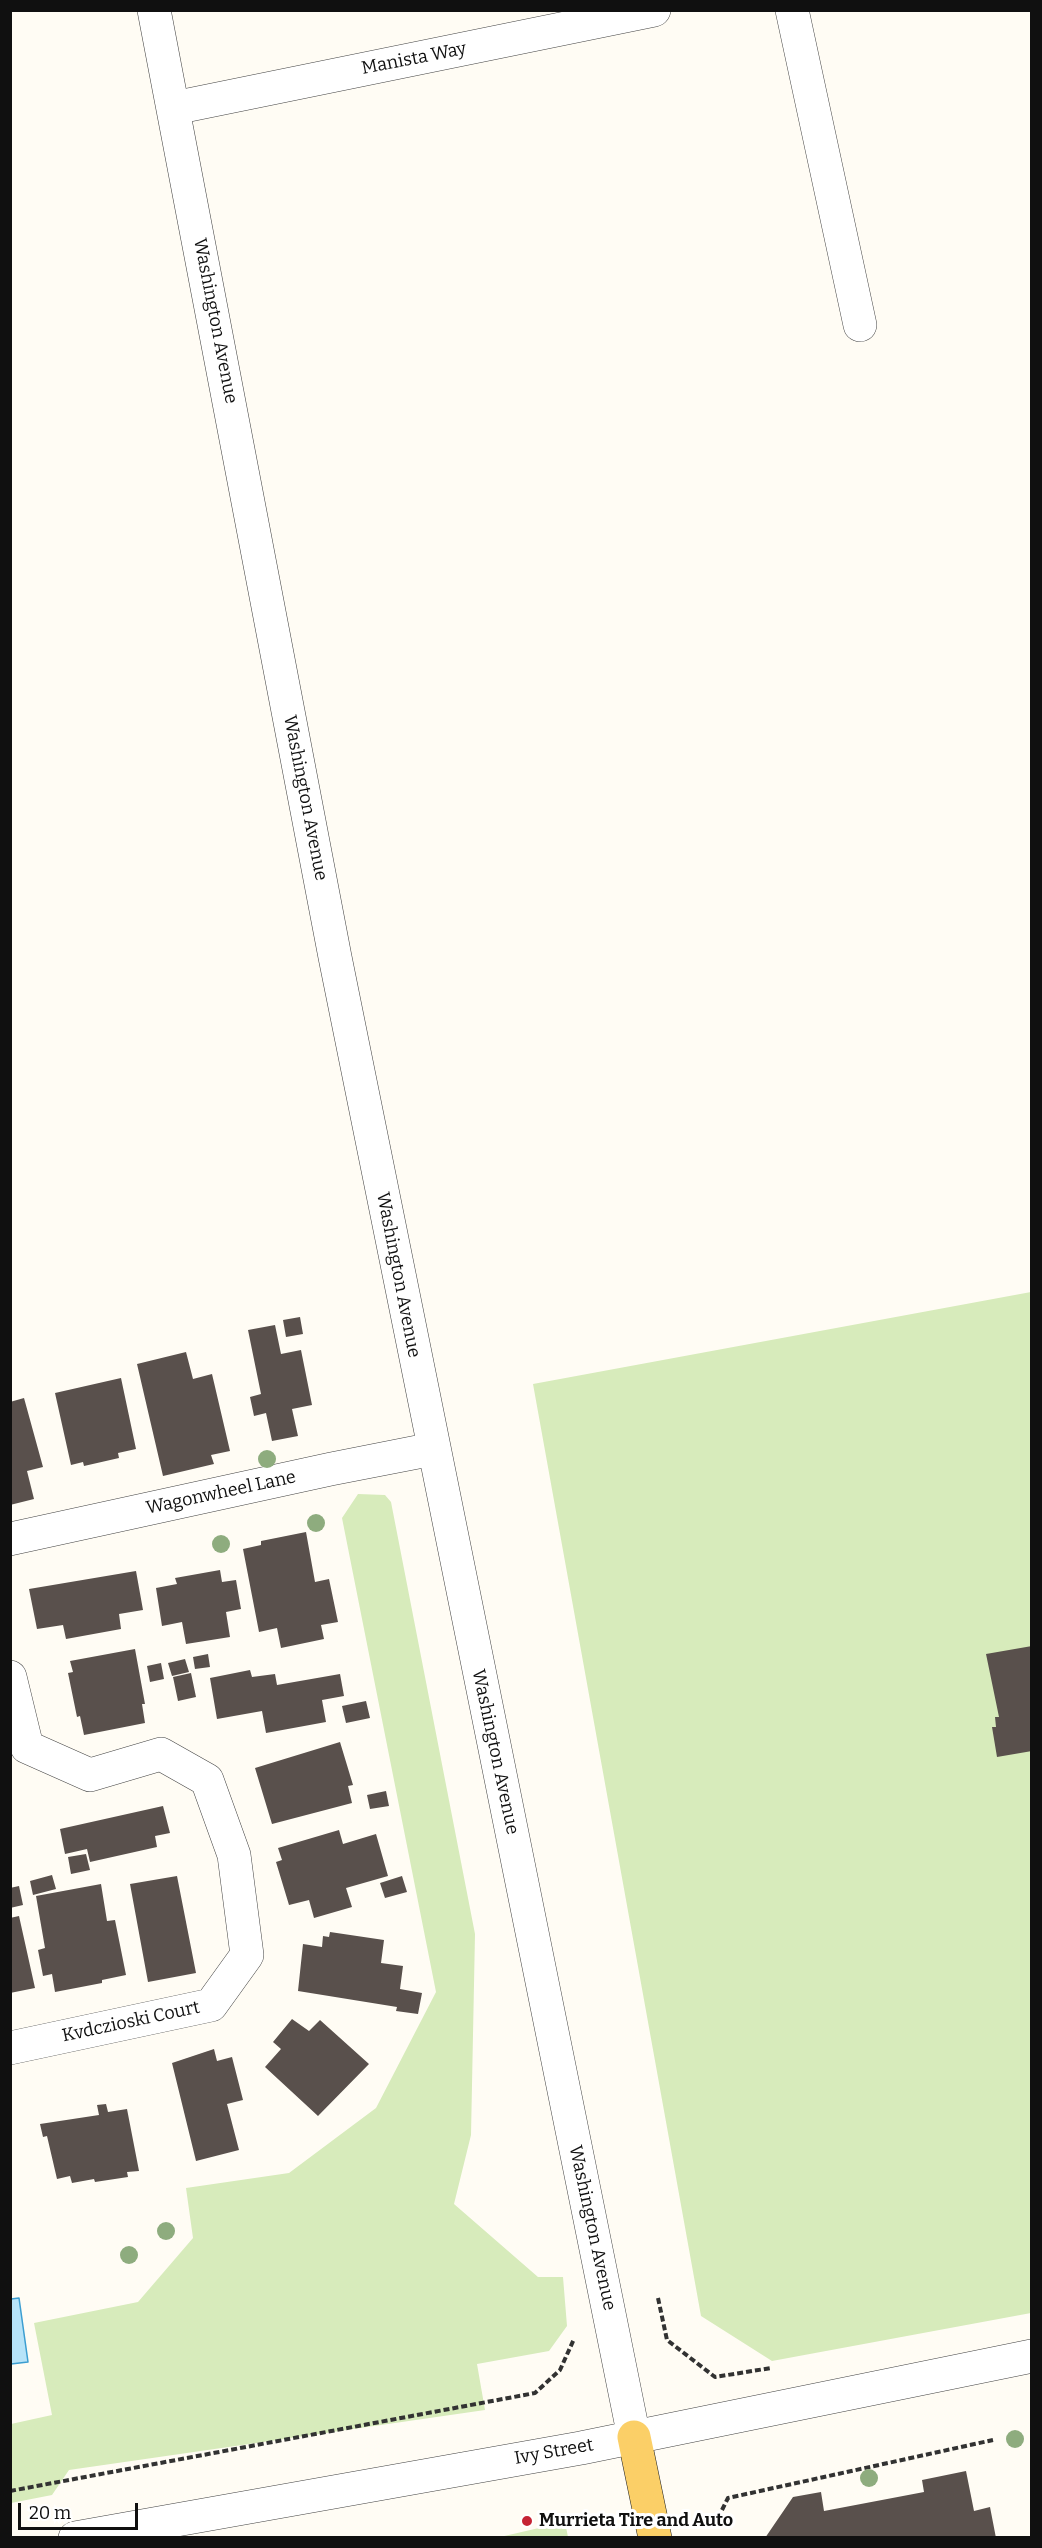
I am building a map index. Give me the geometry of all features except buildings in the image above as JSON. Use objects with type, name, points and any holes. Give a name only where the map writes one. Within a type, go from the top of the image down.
[{"type":"main road","name":"Washington Avenue","points":[[634,2438],[655,2538]]},
{"type":"street","name":"Washington Avenue","points":[[154,10],[333,946],[634,2438]]},
{"type":"street","name":"Manista Way","points":[[174,108],[654,10]]},
{"type":"street","points":[[792,10],[860,325]]},
{"type":"street","name":"Wagonwheel Lane","points":[[10,1539],[331,1468],[433,1449]]},
{"type":"street","name":"Kvdczioski Court","points":[[10,1677],[27,1747],[90,1775],[160,1754],[207,1780],[234,1856],[247,1955],[211,2005],[10,2048]]},
{"type":"street","name":"Ivy Street","points":[[75,2538],[634,2438],[1032,2356]]},
{"type":"path","points":[[658,2298],[667,2340],[715,2377],[771,2368]]},
{"type":"path","points":[[10,2491],[535,2393],[560,2370],[577,2333]]},
{"type":"path","points":[[722,2510],[728,2498],[993,2440]]},
{"type":"green space","points":[[1031,1292],[1031,2313],[772,2361],[701,2316],[533,1384]]},
{"type":"green space","points":[[358,1494],[385,1495],[391,1502],[475,1934],[471,2135],[454,2204],[538,2277],[563,2277],[567,2326],[549,2351],[477,2364],[485,2410],[69,2470],[52,2495],[11,2503],[11,2424],[52,2415],[34,2323],[138,2302],[193,2238],[186,2188],[289,2173],[376,2108],[436,1992],[342,1518]]},
{"type":"green space","points":[[565,2522],[568,2537],[500,2537]]},
{"type":"water","points":[[19,2298],[28,2362],[11,2364],[11,2299]]},
{"type":"place","name":"Murrieta Tire and Auto","points":[[527,2521]]}]
